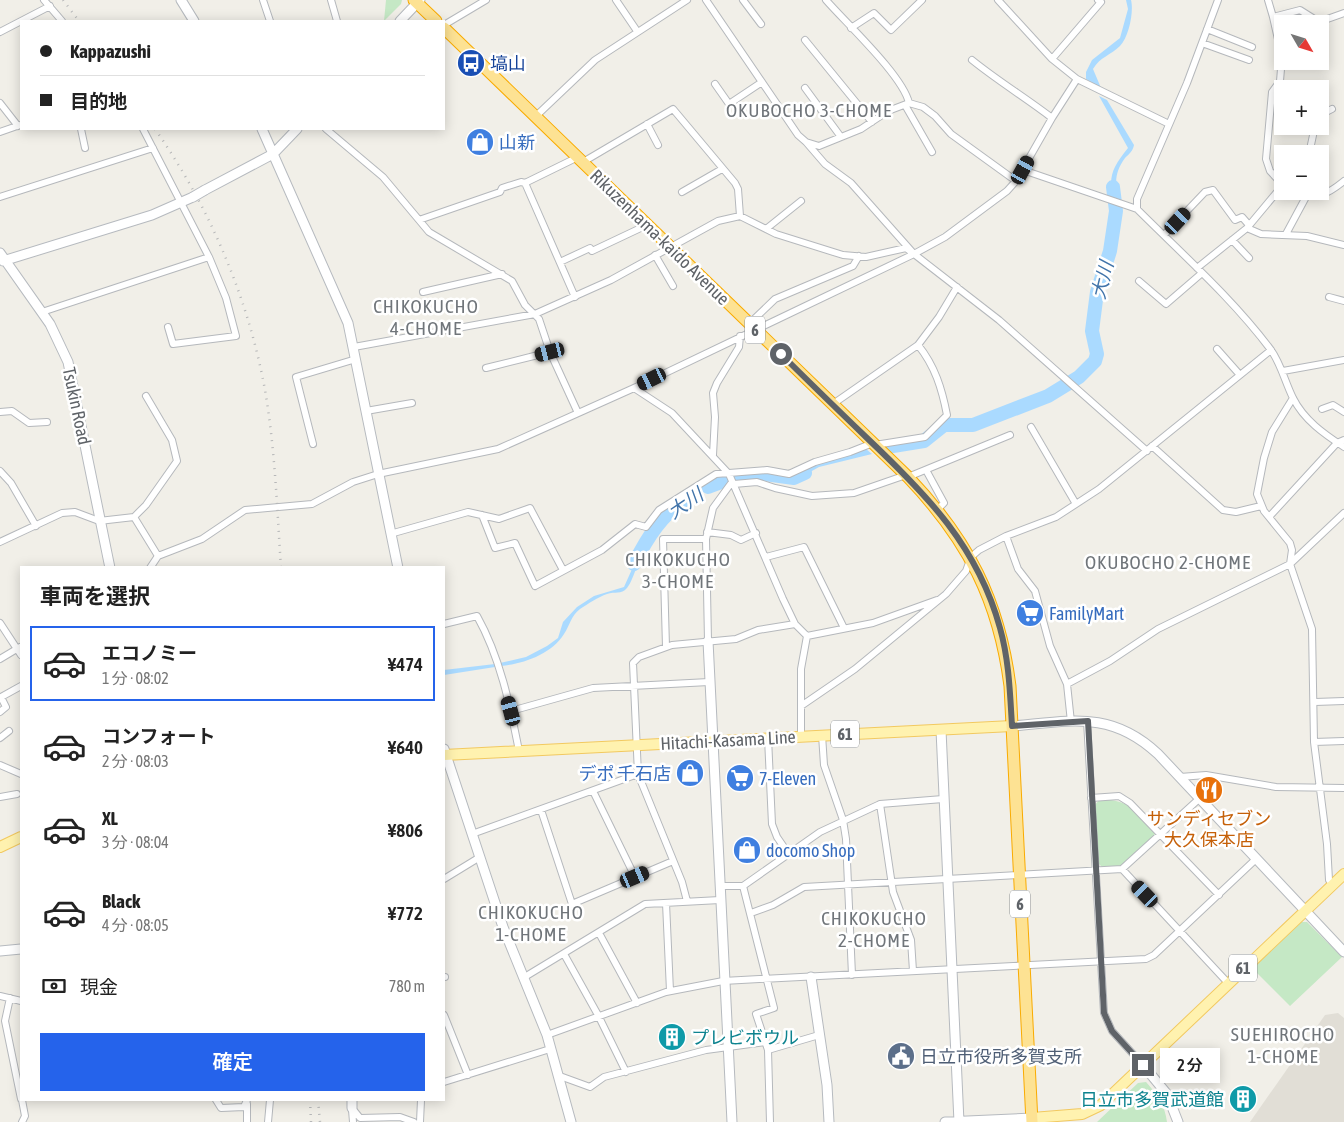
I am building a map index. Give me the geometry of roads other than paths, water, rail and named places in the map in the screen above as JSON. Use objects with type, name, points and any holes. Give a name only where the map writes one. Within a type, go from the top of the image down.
[{"type":"highway","points":[[417,1],[435,20]]},
{"type":"highway","name":"Rikuzenhama-kaido Avenue","points":[[445,28],[907,476],[938,509],[971,557],[993,604],[1001,629],[1010,686],[1018,875],[1032,1120]]},
{"type":"main road","name":"Hitachi-Kasama Line","points":[[445,754],[1012,726]]},
{"type":"main road","points":[[0,847],[20,837]]},
{"type":"main road","name":"61","points":[[1032,1120],[1071,1116],[1092,1110],[1105,1101],[1344,874]]},
{"type":"street","points":[[44,0],[61,20]]},
{"type":"street","points":[[181,0],[193,20]]},
{"type":"street","points":[[263,0],[270,20]]},
{"type":"street","points":[[331,0],[337,20]]},
{"type":"street","points":[[445,26],[486,0]]},
{"type":"street","points":[[616,0],[638,31]]},
{"type":"street","points":[[535,117],[595,60],[686,0]]},
{"type":"street","points":[[706,0],[798,135],[825,164],[851,183],[914,254]]},
{"type":"street","points":[[743,0],[761,24]]},
{"type":"street","points":[[826,0],[892,73],[906,92],[907,104],[932,152]]},
{"type":"street","points":[[851,28],[874,13],[891,30],[922,0]]},
{"type":"street","points":[[998,0],[1052,59],[1077,80],[1169,124]]},
{"type":"street","points":[[1052,59],[1101,2],[1098,0]]},
{"type":"street","points":[[1137,209],[1137,199],[1202,44],[1218,0]]},
{"type":"street","points":[[1268,0],[1282,56],[1280,80]]},
{"type":"street","points":[[401,20],[417,1]]},
{"type":"street","points":[[23,20],[50,6]]},
{"type":"street","points":[[1273,17],[1300,10],[1319,22],[1344,12]]},
{"type":"street","points":[[0,32],[20,22]]},
{"type":"street","points":[[1207,29],[1252,46]]},
{"type":"street","points":[[806,40],[872,122]]},
{"type":"street","points":[[1202,44],[1249,60]]},
{"type":"street","points":[[972,60],[1052,118]]},
{"type":"street","points":[[151,566],[158,556],[202,539],[245,510],[312,504],[353,482],[378,474],[498,449],[634,388],[740,336],[752,327],[914,254],[945,236],[1007,191],[1016,182],[1052,118],[1077,80]]},
{"type":"street","points":[[715,84],[729,104],[762,82]]},
{"type":"street","points":[[805,88],[841,137]]},
{"type":"street","points":[[1274,89],[1272,92],[1266,159],[1270,171],[1274,176]]},
{"type":"street","points":[[0,103],[19,125],[0,132]]},
{"type":"street","points":[[806,142],[820,146],[872,122],[888,111],[907,104],[923,107],[936,116],[952,134],[1016,182]]},
{"type":"street","points":[[419,220],[500,192],[502,188],[521,182],[525,183],[580,160],[673,110],[738,189],[740,216]]},
{"type":"street","points":[[647,124],[658,145]]},
{"type":"street","points":[[81,130],[85,148]]},
{"type":"street","points":[[144,130],[209,256],[226,298],[236,336],[173,344],[168,327]]},
{"type":"street","points":[[262,130],[338,297],[354,347],[398,566]]},
{"type":"street","points":[[2,258],[152,215],[182,202],[273,154],[296,130]]},
{"type":"street","points":[[327,130],[383,177],[429,232],[442,242],[512,281],[525,305],[540,319],[550,352],[578,413]]},
{"type":"street","points":[[0,197],[153,148]]},
{"type":"street","points":[[682,192],[722,169]]},
{"type":"street","points":[[1023,170],[1111,202],[1137,209],[1199,271],[1271,350],[1283,371],[1293,398],[1308,421],[1344,447]]},
{"type":"street","points":[[1329,192],[1344,181]]},
{"type":"street","points":[[525,183],[575,297]]},
{"type":"street","points":[[1164,235],[1204,192],[1213,190],[1235,220],[1242,217],[1248,226],[1261,234],[1307,236],[1344,245]]},
{"type":"street","points":[[1139,281],[1166,304],[1248,226],[1274,195]]},
{"type":"street","points":[[1286,234],[1304,200]]},
{"type":"street","points":[[766,229],[801,201]]},
{"type":"street","points":[[354,347],[536,314],[575,297],[718,221],[740,216],[766,229],[843,255],[859,256],[906,248],[999,320],[1072,385],[1223,510],[1236,512],[1261,506]]},
{"type":"street","points":[[560,262],[590,248],[592,251],[647,224]]},
{"type":"street","points":[[1232,240],[1249,258]]},
{"type":"street","points":[[42,312],[209,256]]},
{"type":"street","points":[[655,256],[673,286]]},
{"type":"street","points":[[752,327],[775,299],[852,266],[859,256]]},
{"type":"street","name":"Tsukin Road","points":[[2,258],[42,312],[61,344],[68,362],[110,566]]},
{"type":"street","points":[[423,292],[502,274]]},
{"type":"street","points":[[833,404],[918,345],[939,317],[957,287]]},
{"type":"street","points":[[1329,297],[1344,301]]},
{"type":"street","points":[[713,455],[715,417],[713,393],[717,383],[736,355],[740,336]]},
{"type":"street","points":[[482,515],[495,548],[515,543],[535,586],[602,550],[635,524],[646,527],[659,510],[716,474],[767,470],[789,474],[815,462],[874,444],[924,437],[947,415],[942,390],[934,368],[918,345]]},
{"type":"street","points":[[1217,350],[1240,375]]},
{"type":"street","points":[[801,706],[856,670],[942,598],[966,571],[971,557],[1006,536],[1056,517],[1076,504],[1150,449],[1271,350]]},
{"type":"street","points":[[486,368],[550,352]]},
{"type":"street","points":[[313,444],[296,377],[356,359]]},
{"type":"street","points":[[1283,371],[1344,360]]},
{"type":"street","points":[[634,388],[672,413],[729,474],[795,624],[807,636]]},
{"type":"street","points":[[0,542],[62,513],[75,512],[100,521],[134,517],[146,506],[177,462],[172,440],[146,396]]},
{"type":"street","points":[[1293,398],[1272,432],[1257,486],[1257,494],[1261,506],[1290,543],[1292,550],[1290,564],[1312,629],[1315,702],[1314,742],[1318,788],[1327,844],[1329,880],[1332,884]]},
{"type":"street","points":[[366,411],[412,403]]},
{"type":"street","points":[[1322,408],[1333,405],[1344,412]]},
{"type":"street","points":[[0,412],[12,411],[29,423],[47,422]]},
{"type":"street","points":[[1031,427],[1076,504]]},
{"type":"street","points":[[732,1122],[723,981],[709,682],[706,540],[713,508],[733,483],[757,482],[812,496],[854,492],[926,470],[1010,435]]},
{"type":"street","points":[[1269,517],[1337,443],[1344,440]]},
{"type":"street","points":[[926,470],[944,503],[938,509]]},
{"type":"street","points":[[0,471],[11,483],[36,526]]},
{"type":"street","points":[[390,534],[468,512],[499,519],[530,508],[563,570]]},
{"type":"street","points":[[1276,508],[1277,524]]},
{"type":"street","points":[[1067,684],[1110,661],[1158,629],[1290,564],[1344,514]]},
{"type":"street","points":[[134,517],[158,556]]},
{"type":"street","points":[[707,532],[730,535],[741,540],[756,533]]},
{"type":"street","points":[[1006,536],[1018,569],[1035,591],[1050,646],[1067,684],[1071,722]]},
{"type":"street","points":[[666,647],[664,539],[706,540]]},
{"type":"street","points":[[766,556],[804,547],[844,628]]},
{"type":"street","points":[[807,636],[872,623],[942,598]]},
{"type":"street","points":[[445,624],[477,616],[489,638],[511,711],[519,751]]},
{"type":"street","points":[[0,623],[19,647],[0,659]]},
{"type":"street","points":[[687,901],[682,882],[638,774],[633,663],[639,657],[666,647],[708,640],[736,639],[758,630],[795,624]]},
{"type":"street","points":[[801,737],[801,669],[807,636]]},
{"type":"street","points":[[511,711],[593,688],[709,682]]},
{"type":"street","points":[[0,712],[6,707],[1,697],[20,687]]},
{"type":"street","points":[[1315,702],[1344,702]]},
{"type":"street","points":[[1012,726],[1088,721],[1116,726],[1138,736],[1180,777],[1343,949]]},
{"type":"street","points":[[1088,721],[1104,1013],[1112,1031],[1168,1094],[1178,1122]]},
{"type":"street","points":[[941,730],[946,879],[959,1122]]},
{"type":"street","points":[[0,738],[9,731]]},
{"type":"street","points":[[822,735],[824,765],[843,820],[846,840],[852,975]]},
{"type":"street","points":[[768,738],[772,824],[777,837],[788,853]]},
{"type":"street","points":[[1314,742],[1344,741]]},
{"type":"street","points":[[445,757],[523,978],[547,1035],[571,1122]]},
{"type":"street","points":[[0,765],[20,774]]},
{"type":"street","points":[[472,834],[638,774]]},
{"type":"street","points":[[1180,777],[1206,776],[1276,787],[1344,788]]},
{"type":"street","points":[[593,791],[635,877]]},
{"type":"street","points":[[0,797],[17,794]]},
{"type":"street","points":[[1091,798],[1119,796],[1130,802],[1218,895]]},
{"type":"street","points":[[751,913],[773,905],[804,888],[1122,869],[1200,798]]},
{"type":"street","points":[[720,886],[743,886],[820,832],[880,804],[943,799]]},
{"type":"street","points":[[880,804],[896,902],[911,940],[914,971]]},
{"type":"street","points":[[541,810],[572,904],[673,861]]},
{"type":"street","points":[[445,878],[480,857]]},
{"type":"street","points":[[547,1035],[598,1015],[670,991],[723,981],[1146,959],[1154,955],[1256,859]]},
{"type":"street","points":[[1122,869],[1181,930],[1228,983]]},
{"type":"street","points":[[743,886],[774,1008],[756,1014],[768,1050],[770,1122]]},
{"type":"street","points":[[523,978],[646,904],[720,900]]},
{"type":"street","points":[[666,903],[670,991]]},
{"type":"street","points":[[600,932],[637,1003]]},
{"type":"street","points":[[0,951],[20,949]]},
{"type":"street","points":[[564,954],[598,1015],[626,1072]]},
{"type":"street","points":[[811,977],[827,1085],[829,1122]]},
{"type":"street","points":[[0,996],[20,1001]]},
{"type":"street","points":[[10,998],[5,1021],[20,1094]]},
{"type":"street","points":[[445,1018],[468,1075]]},
{"type":"street","points":[[768,1050],[819,1035]]},
{"type":"street","points":[[557,1075],[590,1087],[604,1077],[706,1050],[727,1049],[766,1042]]},
{"type":"street","points":[[445,1082],[550,1049]]},
{"type":"street","points":[[21,1101],[25,1116],[22,1122]]},
{"type":"street","points":[[217,1101],[221,1108],[244,1107],[247,1101]]},
{"type":"street","points":[[247,1101],[247,1122]]},
{"type":"street","points":[[268,1122],[270,1101]]},
{"type":"street","points":[[420,1122],[421,1101]]},
{"type":"street","points":[[352,1104],[354,1122]]},
{"type":"street","points":[[352,1104],[360,1118],[400,1117],[414,1122]]},
{"type":"street","points":[[945,1122],[1032,1120]]},
{"type":"water","points":[[1126,0],[1131,0],[1132,11],[1126,37],[1117,49],[1099,62],[1093,69],[1101,88],[1086,79],[1086,72],[1092,60],[1120,38],[1128,9]]},
{"type":"water","points":[[1099,96],[1107,100],[1134,145],[1132,151],[1121,163],[1117,174],[1116,184],[1119,201],[1113,199],[1112,177],[1115,166],[1128,148]]},
{"type":"water","points":[[866,449],[872,454],[819,467],[794,481],[777,480],[775,478],[737,482],[734,478],[766,473],[788,479],[818,463]]},
{"type":"water","points":[[724,478],[723,484],[718,484],[675,507],[657,522],[650,531],[630,584],[625,590],[604,595],[580,609],[559,641],[545,652],[518,663],[501,666],[500,663],[526,657],[558,638],[563,622],[577,607],[594,596],[624,587],[650,529],[661,514],[672,504],[707,484]]},
{"type":"water","points":[[495,664],[495,667],[445,675],[445,670]]},
{"type":"waterway","name":"大川","points":[[893,446],[924,441],[944,425],[973,425],[1048,396],[1079,377],[1095,361],[1097,354],[1092,331],[1097,292],[1110,251],[1116,211],[1113,187]]},
{"type":"waterway","name":"大川","points":[[708,487],[724,481],[765,474],[794,478],[805,473]]},
{"type":"waterway","name":"大川","points":[[634,564],[663,518],[689,497]]},
{"type":"railway","points":[[63,0],[78,20]]},
{"type":"railway","points":[[156,130],[193,189],[209,221],[237,287],[258,355],[271,434],[281,566]]},
{"type":"railway","points":[[310,1101],[311,1122]]},
{"type":"railway","points":[[318,1101],[320,1122]]},
{"type":"place","name":"塙山","points":[[471,63]]},
{"type":"place","name":"山新","points":[[480,142]]},
{"type":"place","name":"FamilyMart","points":[[1030,613]]},
{"type":"place","name":"デポ 千石店","points":[[690,773]]},
{"type":"place","name":"7-Eleven","points":[[740,778]]},
{"type":"place","name":"サンディセブン 大久保本店","points":[[1209,790]]},
{"type":"place","name":"docomo Shop","points":[[747,850]]},
{"type":"place","name":"プレビボウル","points":[[672,1037]]},
{"type":"place","name":"日立市役所多賀支所","points":[[901,1056]]},
{"type":"place","name":"日立市多賀武道館","points":[[1243,1099]]},
{"type":"district","name":"OKUBOCHO 3-CHOME","points":[[809,110]]},
{"type":"district","name":"CHIKOKUCHO 4-CHOME","points":[[426,317]]},
{"type":"district","name":"OKUBOCHO 2-CHOME","points":[[1168,562]]},
{"type":"district","name":"CHIKOKUCHO 3-CHOME","points":[[678,570]]},
{"type":"district","name":"CHIKOKUCHO 1-CHOME","points":[[531,923]]},
{"type":"district","name":"CHIKOKUCHO 2-CHOME","points":[[874,929]]},
{"type":"district","name":"SUEHIROCHO 1-CHOME","points":[[1283,1045]]}]
